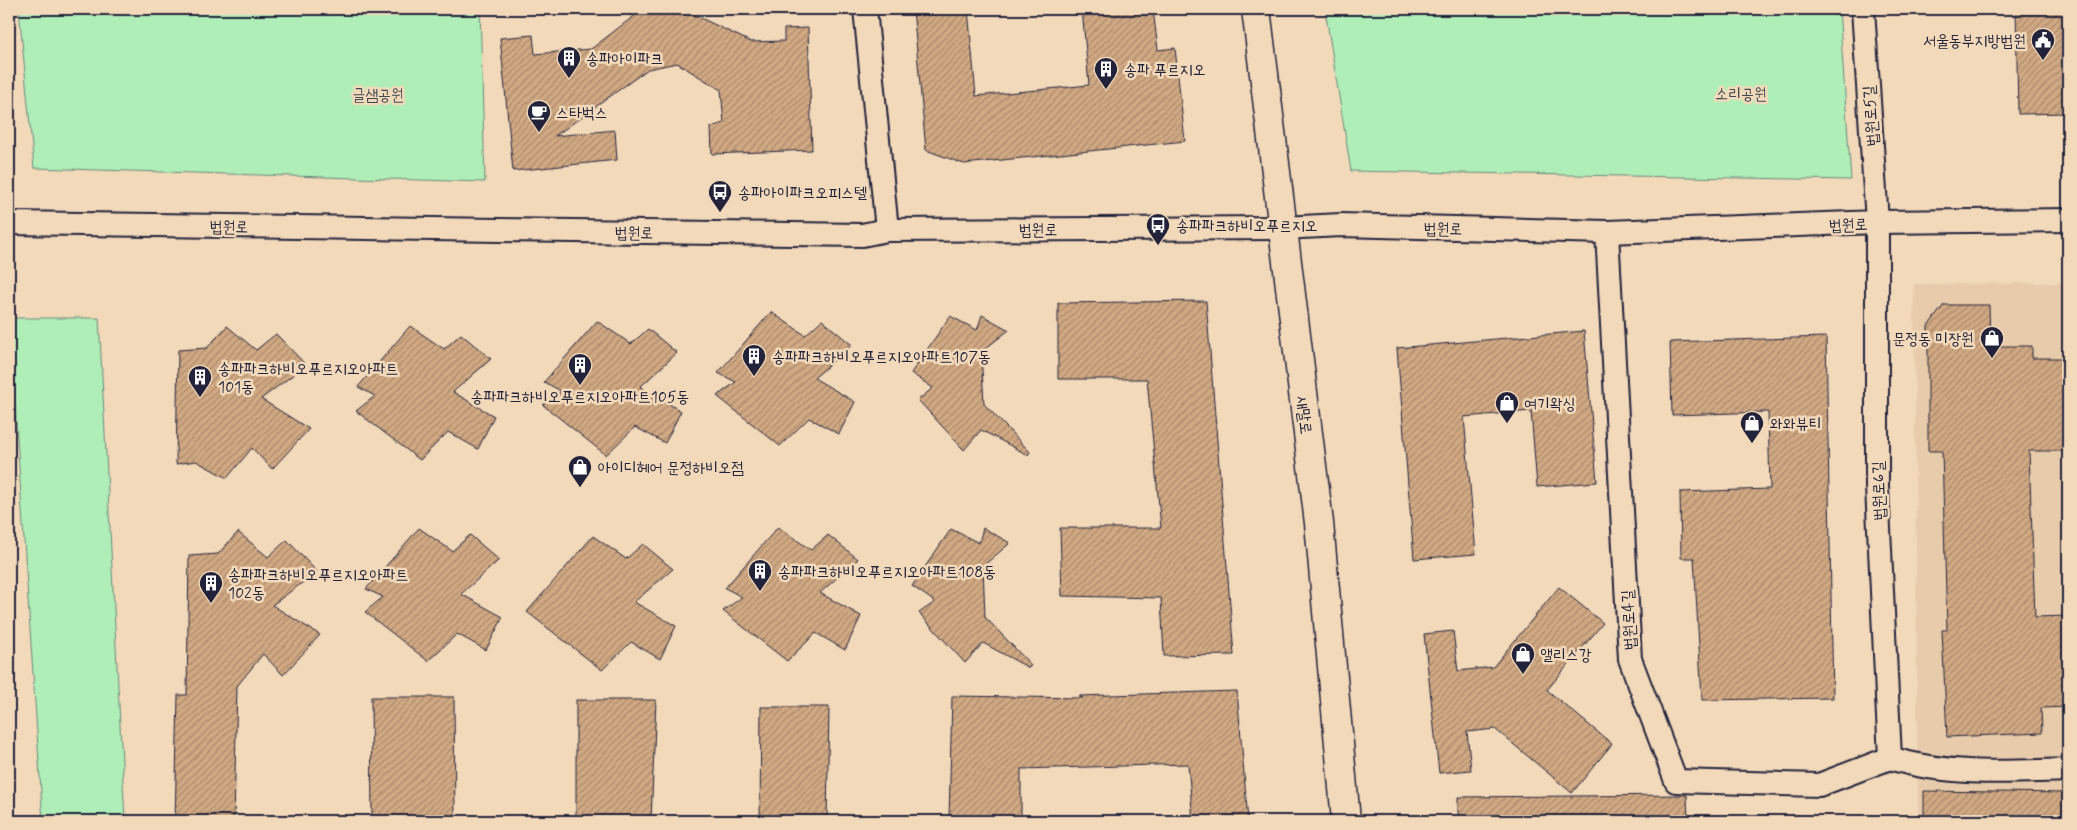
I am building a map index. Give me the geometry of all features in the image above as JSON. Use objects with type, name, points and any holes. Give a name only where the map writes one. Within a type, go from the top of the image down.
[{"type":"main road","name":"새말로","points":[[1256,9],[1319,524],[1346,821]]},
{"type":"street","points":[[865,9],[887,230]]},
{"type":"street","name":"법원로5길","points":[[1863,9],[1877,222]]},
{"type":"street","name":"법원로","points":[[9,223],[862,236],[887,230],[1342,226],[1607,232],[1877,222],[2068,220]]},
{"type":"street","name":"법원로6길","points":[[1877,222],[1877,487],[1890,758]]},
{"type":"street","name":"법원로4길","points":[[1607,232],[1630,659],[1676,781],[1819,785],[1890,758]]},
{"type":"street","points":[[1890,758],[1907,763],[1988,772],[2068,770]]},
{"type":"shaded area","points":[[2068,283],[2068,821],[1918,821],[1914,284]]},
{"type":"green space","name":"글샘공원","points":[[19,9],[480,9],[485,182],[34,168]]},
{"type":"green space","name":"소리공원","points":[[1325,9],[1839,9],[1851,180],[1351,171]]},
{"type":"green space","points":[[9,318],[99,318],[125,821],[43,821]]},
{"type":"building","name":"송파아이파크","points":[[634,9],[682,9],[751,42],[784,41],[784,29],[808,28],[812,150],[712,154],[711,127],[724,123],[721,90],[677,63],[648,69],[555,136],[615,130],[617,160],[513,171],[500,38],[533,35],[535,54],[591,49],[634,16]]},
{"type":"building","name":"송파 푸르지오","points":[[913,9],[968,9],[976,96],[1089,85],[1082,9],[1153,9],[1158,50],[1175,48],[1185,141],[964,164],[926,150]]},
{"type":"building","name":"서울동부지방법원","points":[[2016,9],[2068,9],[2068,113],[2018,114]]},
{"type":"building","points":[[1206,301],[1234,655],[1164,656],[1161,598],[1062,596],[1060,528],[1161,528],[1147,379],[1058,379],[1058,303]]},
{"type":"building","points":[[1944,305],[1989,305],[1990,346],[2032,346],[2032,358],[2068,358],[2068,451],[2029,451],[2035,617],[2068,616],[2068,707],[2041,708],[2042,733],[1947,737],[1942,630],[1947,630],[1942,451],[1928,451],[1928,326]]},
{"type":"building","name":"송파파크하비오푸르지오아파트107동","points":[[771,312],[805,335],[822,320],[852,345],[814,378],[855,402],[839,434],[809,418],[780,446],[717,396],[736,382],[718,373]]},
{"type":"building","points":[[982,315],[1009,330],[981,352],[984,404],[1030,452],[1028,455],[981,430],[964,450],[918,400],[933,388],[911,373],[950,316],[977,330]]},
{"type":"building","name":"송파파크하비오푸르지오아파트105동","points":[[597,321],[631,344],[648,329],[677,353],[640,387],[681,411],[665,443],[635,427],[606,455],[543,405],[561,391],[544,382]]},
{"type":"building","name":"송파파크하비오푸르지오아파트 101동","points":[[227,326],[256,350],[276,334],[306,365],[261,399],[309,429],[272,469],[252,448],[227,478],[196,461],[176,464],[178,350],[207,348]]},
{"type":"building","points":[[410,326],[444,349],[461,334],[491,359],[453,392],[494,416],[478,449],[448,432],[420,460],[356,411],[375,396],[358,387]]},
{"type":"building","points":[[1584,331],[1597,482],[1537,487],[1531,411],[1464,417],[1476,554],[1414,559],[1397,348]]},
{"type":"building","points":[[1826,337],[1833,698],[1702,700],[1694,558],[1681,558],[1680,492],[1770,489],[1768,412],[1672,415],[1670,342]]},
{"type":"building","name":"송파파크하비오푸르지오아파트108동","points":[[778,527],[811,550],[828,535],[858,559],[820,593],[861,616],[845,650],[816,633],[787,661],[723,611],[742,597],[725,588]]},
{"type":"building","points":[[419,528],[452,551],[470,535],[499,560],[461,594],[503,617],[486,650],[457,634],[428,661],[365,612],[383,597],[366,589]]},
{"type":"building","points":[[983,528],[1010,543],[983,566],[985,617],[1031,665],[1029,668],[983,643],[965,663],[919,613],[935,602],[912,586],[951,529],[979,543]]},
{"type":"building","points":[[238,532],[268,557],[287,540],[317,572],[272,605],[320,635],[283,675],[263,654],[237,686],[234,821],[175,821],[178,695],[187,695],[189,556],[218,554]]},
{"type":"building","points":[[593,536],[626,559],[643,544],[673,569],[634,602],[676,626],[660,659],[631,642],[602,670],[527,612]]},
{"type":"building","points":[[1559,587],[1603,623],[1547,690],[1612,744],[1572,793],[1495,729],[1467,732],[1471,770],[1439,773],[1424,634],[1453,631],[1458,671],[1493,667]]},
{"type":"building","points":[[1237,691],[1248,821],[1193,821],[1188,764],[1021,769],[1021,821],[949,821],[952,696],[1083,698],[1079,696]]},
{"type":"building","points":[[371,697],[454,697],[455,821],[372,821]]},
{"type":"building","points":[[576,700],[656,700],[651,821],[576,821]]},
{"type":"building","points":[[761,707],[829,707],[827,821],[760,821]]},
{"type":"building","points":[[1924,791],[2068,793],[2068,821],[1924,821]]},
{"type":"building","points":[[1687,795],[1688,821],[1458,821],[1458,797]]},
{"type":"place","name":"서울동부지방법원","points":[[2043,61]]},
{"type":"place","name":"송파아이파크","points":[[569,79]]},
{"type":"place","name":"송파 푸르지오","points":[[1106,90]]},
{"type":"place","name":"스타벅스","points":[[539,133]]},
{"type":"place","name":"송파아이파크오피스텔","points":[[720,213]]},
{"type":"place","name":"송파파크하비오푸르지오","points":[[1158,246]]},
{"type":"place","name":"문정동 미장원","points":[[1992,359]]},
{"type":"place","name":"송파파크하비오푸르지오아파트107동","points":[[754,377]]},
{"type":"place","name":"송파파크하비오푸르지오아파트105동","points":[[580,386]]},
{"type":"place","name":"송파파크하비오푸르지오아파트 101동","points":[[200,398]]},
{"type":"place","name":"여기왁싱","points":[[1507,424]]},
{"type":"place","name":"와와뷰티","points":[[1752,444]]},
{"type":"place","name":"아이디헤어 문정하비오점","points":[[580,488]]},
{"type":"place","name":"송파파크하비오푸르지오아파트108동","points":[[760,592]]},
{"type":"place","name":"송파파크하비오푸르지오아파트 102동","points":[[211,604]]},
{"type":"place","name":"앨리스강","points":[[1523,675]]}]
